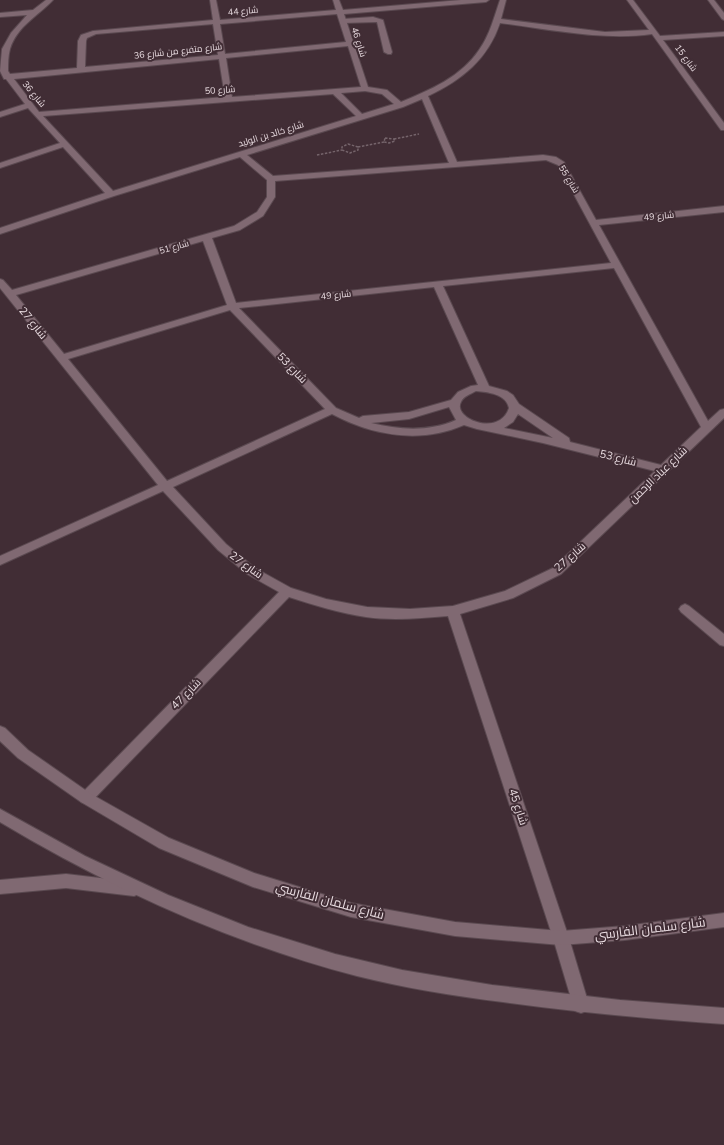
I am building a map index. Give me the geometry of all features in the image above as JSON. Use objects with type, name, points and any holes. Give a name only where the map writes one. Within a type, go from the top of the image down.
[{"type":"street","points":[[4,74],[3,49],[14,34],[34,12],[50,0]]},
{"type":"street","points":[[214,0],[229,99]]},
{"type":"street","name":"شارع 46","points":[[336,0],[365,89]]},
{"type":"street","name":"شارع 44","points":[[82,70],[82,41],[89,34],[95,32],[340,12],[453,1],[486,0]]},
{"type":"street","name":"شارع خالد بن الوليد","points":[[0,231],[110,194],[400,105],[424,96],[468,68],[482,53],[491,38],[503,0]]},
{"type":"street","name":"شارع 15","points":[[630,0],[724,128]]},
{"type":"street","points":[[712,0],[724,18]]},
{"type":"street","points":[[0,15],[34,12]]},
{"type":"street","points":[[343,21],[373,18],[380,20],[388,52]]},
{"type":"street","points":[[496,20],[605,34],[633,35],[653,32]]},
{"type":"street","points":[[659,38],[724,34]]},
{"type":"street","name":"شارع متفرع من شارع 36","points":[[4,74],[82,70],[351,44]]},
{"type":"street","name":"شارع 36","points":[[4,74],[37,114],[110,194]]},
{"type":"street","name":"شارع 50","points":[[37,114],[365,89],[384,92],[400,105]]},
{"type":"street","points":[[335,91],[361,117]]},
{"type":"street","points":[[424,96],[454,164]]},
{"type":"street","points":[[0,115],[30,105]]},
{"type":"street","points":[[0,166],[65,144]]},
{"type":"street","points":[[241,154],[271,180]]},
{"type":"street","name":"شارع 55","points":[[271,180],[454,164],[540,158],[556,160],[561,164],[707,428]]},
{"type":"street","name":"شارع 51","points":[[10,294],[207,238],[237,228],[260,214],[271,197],[271,180]]},
{"type":"street","name":"شارع 49","points":[[594,223],[724,209]]},
{"type":"street","points":[[207,238],[232,306]]},
{"type":"street","name":"شارع 49","points":[[62,358],[232,306],[617,265]]},
{"type":"street","name":"شارع 27","points":[[0,282],[165,486],[222,547],[251,571],[287,590],[325,604],[367,612],[410,614],[453,611],[510,596],[557,571],[592,538]]},
{"type":"street","points":[[437,284],[485,388]]},
{"type":"street","name":"شارع 53","points":[[232,306],[332,410],[383,430],[411,433],[439,430],[464,421]]},
{"type":"street","points":[[475,388],[485,388],[504,393],[514,406],[514,412],[510,419],[503,424],[494,427],[473,426],[457,415],[454,409],[455,402],[459,396],[466,391],[475,388]]},
{"type":"street","name":"شارع 53","points":[[358,421],[409,415],[455,402]]},
{"type":"street","name":"شارع 53","points":[[514,406],[572,447]]},
{"type":"street","points":[[0,561],[332,410]]},
{"type":"street","name":"شارع عباد الرحمن","points":[[592,538],[724,412]]},
{"type":"street","name":"شارع 53","points":[[483,427],[543,439],[664,470]]},
{"type":"street","name":"شارع 47","points":[[86,798],[287,590]]},
{"type":"street","points":[[685,609],[724,641]]},
{"type":"street","name":"شارع 45","points":[[453,611],[561,938],[581,1005]]},
{"type":"street","name":"شارع سلمان الفارسي","points":[[0,732],[23,754],[86,798],[164,843],[254,880],[351,910],[455,929],[561,938],[625,933],[724,920]]},
{"type":"street","points":[[0,815],[52,846],[134,889],[230,929],[335,962],[447,987],[581,1005],[648,1012],[724,1016]]},
{"type":"street","points":[[0,887],[66,881],[134,889]]},
{"type":"path","points":[[384,142],[385,138],[394,139],[439,130]]},
{"type":"path","points":[[358,147],[358,150],[350,153],[342,150],[342,147],[349,144],[358,147],[384,142],[393,143],[394,139]]}]
